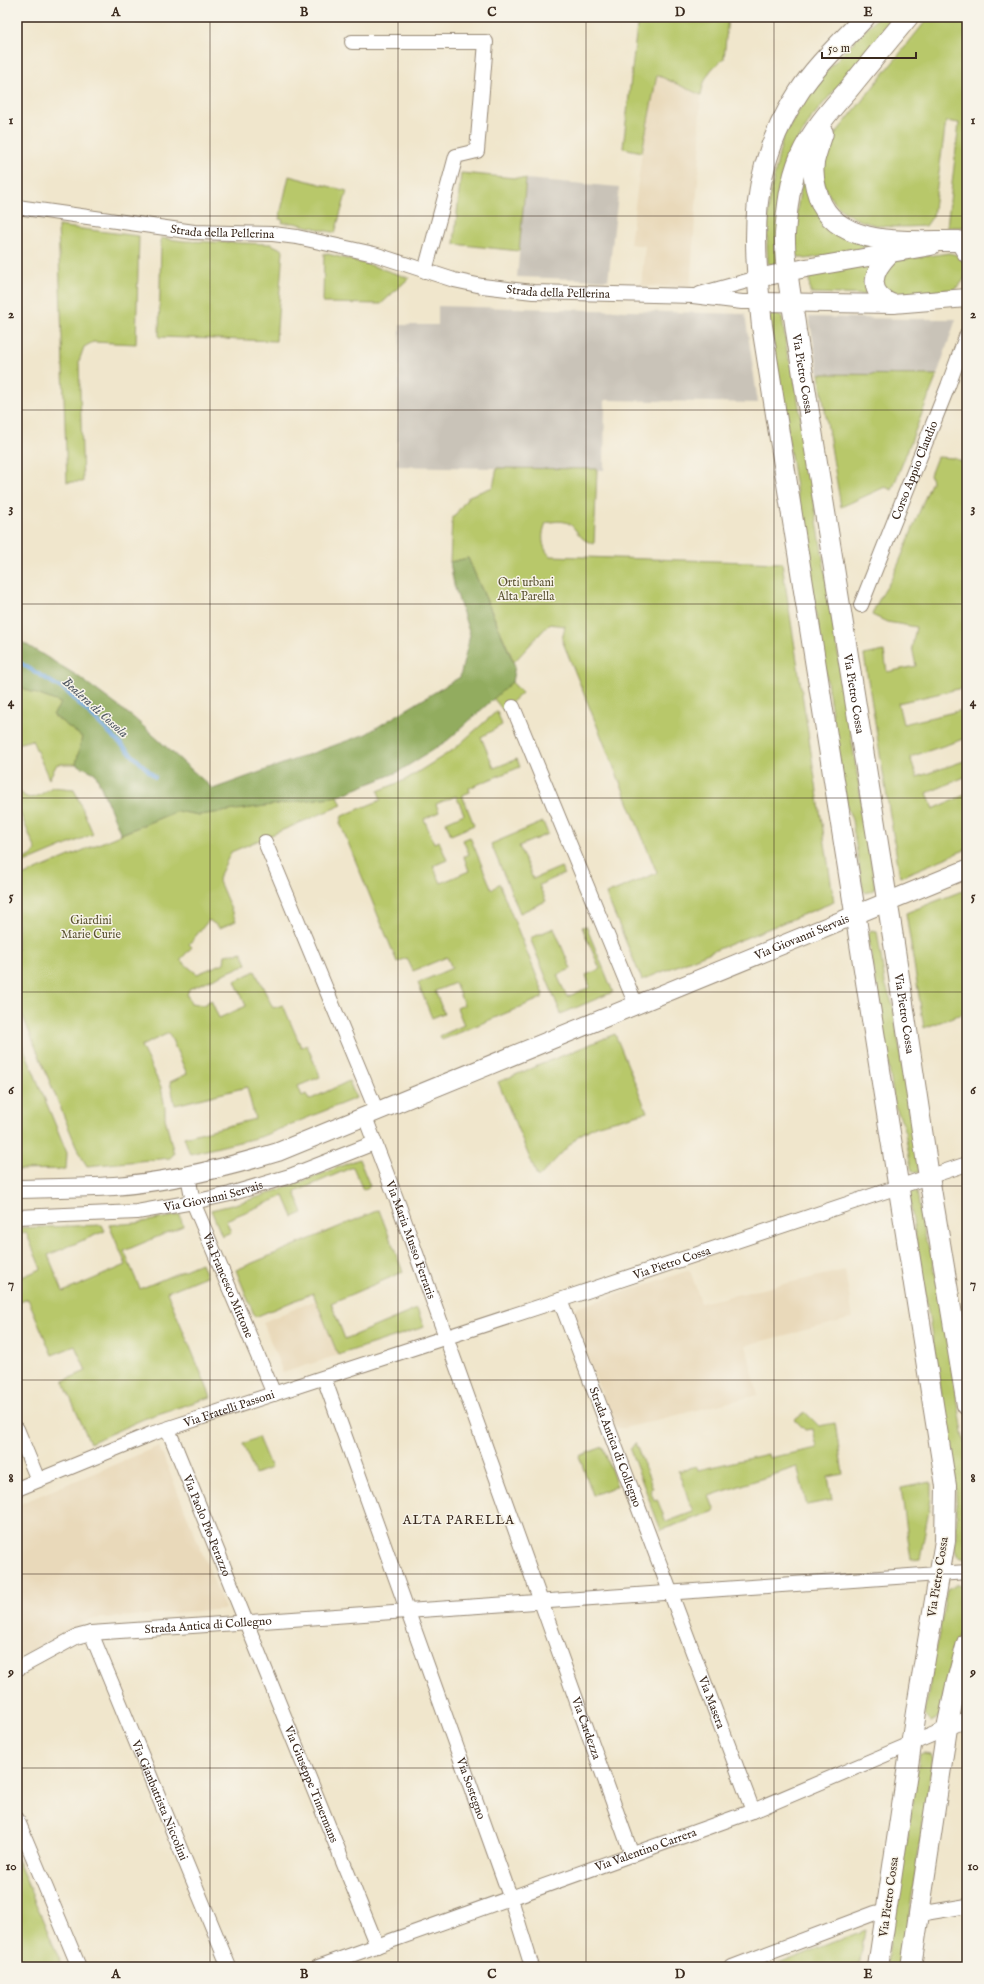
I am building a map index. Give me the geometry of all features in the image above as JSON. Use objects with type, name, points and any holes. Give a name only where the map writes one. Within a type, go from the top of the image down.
[{"type":"main road","name":"Via Pietro Cossa","points":[[866,17],[819,66],[799,91],[782,120],[765,162],[761,177],[755,226],[760,302],[774,401],[946,1486],[945,1541],[912,1743],[878,1967]]},
{"type":"main road","name":"Via Pietro Cossa","points":[[908,17],[829,112],[804,150],[793,178],[788,202],[785,235],[792,303],[929,1176],[967,1404]]},
{"type":"main road","points":[[829,112],[814,163],[814,185],[820,202],[829,216],[844,228],[865,237],[964,245]]},
{"type":"main road","points":[[911,1967],[947,1728],[967,1643]]},
{"type":"street","points":[[352,42],[486,42],[477,151],[456,156],[425,271]]},
{"type":"street","name":"Strada della Pellerina","points":[[17,207],[149,227],[194,232],[273,234],[297,237],[361,251],[454,280],[532,292],[693,296],[742,302],[760,302]]},
{"type":"street","points":[[758,278],[788,271],[890,254],[964,245]]},
{"type":"street","points":[[890,254],[879,265],[874,282],[878,292],[885,300],[894,304]]},
{"type":"street","name":"Strada della Pellerina","points":[[693,296],[758,278]]},
{"type":"street","points":[[760,302],[894,304],[967,298]]},
{"type":"street","name":"Corso Appio Claudio","points":[[861,605],[934,424],[967,334]]},
{"type":"street","points":[[513,707],[636,1005]]},
{"type":"street","points":[[265,842],[371,1114],[374,1143]]},
{"type":"street","name":"Via Giovanni Servais","points":[[17,1189],[115,1186],[188,1176],[220,1169],[278,1152],[967,869]]},
{"type":"street","name":"Via Giovanni Servais","points":[[17,1217],[137,1212],[193,1202],[230,1194],[290,1176],[374,1143]]},
{"type":"street","name":"Via Maria Musso Ferraris","points":[[374,1143],[399,1206],[444,1337]]},
{"type":"street","points":[[898,1187],[967,1164]]},
{"type":"street","name":"Via Francesco Mittone","points":[[188,1176],[193,1202],[274,1394]]},
{"type":"street","name":"Via Pietro Cossa","points":[[444,1337],[560,1300],[898,1187]]},
{"type":"street","name":"Strada Antica di Collegno","points":[[560,1300],[672,1593]]},
{"type":"street","points":[[444,1337],[540,1602]]},
{"type":"street","name":"Via Fratelli Passoni","points":[[17,1489],[151,1434],[324,1378],[444,1337]]},
{"type":"street","points":[[324,1378],[407,1611]]},
{"type":"street","points":[[17,1429],[38,1480]]},
{"type":"street","name":"Via Paolo Pio Perazzo","points":[[168,1429],[247,1622]]},
{"type":"street","name":"Strada Antica di Collegno","points":[[17,1670],[76,1637],[91,1633],[967,1572]]},
{"type":"street","name":"Via Masera","points":[[672,1593],[753,1811]]},
{"type":"street","name":"Via Cardezza","points":[[540,1602],[632,1855]]},
{"type":"street","name":"Via Sostegno","points":[[407,1611],[511,1899],[532,1967]]},
{"type":"street","name":"Via Giuseppe Timermans","points":[[247,1622],[377,1946]]},
{"type":"street","name":"Via Gianbattista Niccolini","points":[[91,1633],[229,1967]]},
{"type":"street","name":"Via Valentino Carrera","points":[[318,1967],[753,1811],[967,1720]]},
{"type":"street","points":[[17,1819],[80,1967]]},
{"type":"street","points":[[919,1914],[967,1906]]},
{"type":"street","points":[[732,1967],[875,1913],[887,1910]]},
{"type":"shaded area","points":[[657,74],[701,95],[699,127],[701,141],[690,287],[641,286],[645,246],[630,244],[642,152]]},
{"type":"shaded area","points":[[526,179],[619,187],[608,280],[517,277]]},
{"type":"shaded area","points":[[438,306],[745,314],[758,403],[605,400],[604,470],[397,466],[400,325],[438,325]]},
{"type":"shaded area","points":[[809,317],[956,319],[937,375],[819,374]]},
{"type":"shaded area","points":[[690,1270],[701,1303],[845,1270],[853,1318],[746,1345],[758,1395],[624,1428],[618,1428],[613,1425],[570,1310]]},
{"type":"shaded area","points":[[316,1300],[338,1355],[283,1373],[263,1322]]},
{"type":"shaded area","points":[[159,1446],[225,1609],[91,1619],[17,1658],[17,1505]]},
{"type":"green space","points":[[638,17],[728,17],[724,59],[714,66],[708,74],[701,95],[657,75],[642,152],[623,148]]},
{"type":"green space","points":[[878,17],[896,17],[812,117],[794,147],[777,262],[771,265],[768,263],[767,245],[769,201],[783,136],[814,86]]},
{"type":"green space","points":[[929,17],[967,17],[967,227],[947,227],[959,123],[946,121],[933,216],[926,226],[894,227],[870,224],[845,213],[832,200],[827,192],[822,175],[823,158],[833,137]]},
{"type":"green space","points":[[808,165],[809,193],[883,245],[806,259],[799,257],[795,253],[797,208],[801,186]]},
{"type":"green space","points":[[461,173],[526,179],[519,251],[454,244]]},
{"type":"green space","points":[[289,176],[347,191],[335,233],[294,223],[282,223],[283,220],[279,219]]},
{"type":"green space","points":[[58,226],[139,236],[136,344],[93,342],[84,347],[79,361],[83,482],[67,482]]},
{"type":"green space","points":[[161,238],[184,241],[271,244],[283,250],[276,341],[159,337]]},
{"type":"green space","points":[[324,253],[370,265],[409,278],[381,304],[323,303]]},
{"type":"green space","points":[[949,253],[961,258],[965,263],[966,268],[964,280],[954,289],[899,296],[893,295],[883,288],[882,271],[892,261]]},
{"type":"green space","points":[[871,265],[871,295],[810,293],[809,275]]},
{"type":"green space","points":[[778,313],[782,317],[788,357],[793,369],[875,887],[872,891],[866,893],[863,890],[852,820],[847,807],[769,318],[772,314]]},
{"type":"green space","points":[[819,374],[937,375],[892,490],[885,487],[841,507]]},
{"type":"green space","points":[[937,457],[954,458],[967,464],[967,599],[964,601],[967,608],[967,687],[898,703],[903,724],[967,709],[967,738],[910,757],[917,777],[967,760],[967,776],[927,793],[933,809],[967,794],[967,849],[900,877],[864,655],[884,651],[887,672],[916,666],[912,647],[916,627],[887,622],[872,615],[900,561],[932,481],[930,475]]},
{"type":"green space","name":"Orti urbani Alta Parella","points":[[497,468],[597,469],[594,544],[581,537],[570,524],[557,521],[546,523],[543,532],[543,545],[550,556],[782,563],[834,902],[642,980],[606,894],[657,873],[562,640],[565,626],[549,624],[514,662],[468,558],[450,562],[452,519],[469,496],[493,487]]},
{"type":"green space","points":[[468,558],[515,666],[512,682],[448,740],[398,772],[338,796],[199,815],[177,811],[121,834],[95,773],[76,764],[82,737],[53,715],[61,703],[17,685],[17,639],[76,675],[134,718],[213,789],[366,734],[460,677],[470,635],[454,585],[450,562]]},
{"type":"green space","points":[[512,682],[522,693],[503,710],[493,698]]},
{"type":"green space","points":[[17,685],[61,703],[53,715],[82,737],[76,764],[57,764],[49,779],[32,740],[17,744]]},
{"type":"green space","points":[[497,711],[502,725],[481,737],[494,768],[517,759],[520,767],[469,788],[470,792],[462,795],[474,825],[451,835],[446,822],[464,814],[456,796],[436,804],[439,812],[424,819],[434,843],[439,841],[447,860],[433,866],[441,883],[469,871],[464,857],[469,854],[463,840],[470,837],[492,890],[499,883],[543,992],[542,998],[442,1040],[440,1036],[464,1025],[457,1008],[464,1005],[455,983],[435,991],[444,1013],[432,1018],[418,983],[452,968],[447,957],[413,971],[407,958],[397,962],[340,823],[342,816],[381,800],[378,791],[405,780],[453,750]]},
{"type":"green space","points":[[17,786],[24,796],[29,797],[38,796],[52,787],[74,789],[93,834],[17,866],[17,858],[23,859],[28,857],[36,850],[20,813],[17,814]]},
{"type":"green space","name":"Giardini Marie Curie","points":[[338,796],[342,805],[231,852],[218,879],[236,921],[220,928],[209,920],[189,944],[192,947],[180,960],[197,974],[224,963],[225,955],[242,952],[247,964],[189,989],[187,995],[191,1003],[203,1005],[211,1000],[219,1018],[246,1006],[235,981],[255,971],[273,1008],[283,1005],[301,1047],[307,1045],[320,1077],[298,1086],[302,1096],[306,1094],[309,1100],[349,1081],[356,1098],[260,1137],[190,1154],[184,1137],[255,1119],[247,1087],[175,1105],[170,1082],[187,1074],[169,1033],[141,1046],[161,1087],[165,1108],[165,1118],[174,1154],[170,1158],[87,1166],[79,1153],[17,1002],[17,878],[177,811],[199,815]]},
{"type":"green space","points":[[543,822],[548,834],[519,846],[533,879],[561,867],[564,874],[539,885],[546,901],[520,913],[491,844]]},
{"type":"green space","points":[[967,889],[967,1012],[924,1028],[906,913]]},
{"type":"green space","points":[[586,926],[613,992],[561,1014],[530,938],[554,928],[571,969],[557,975],[567,997],[590,987],[586,975],[600,969],[582,927]]},
{"type":"green space","points":[[871,930],[877,931],[885,983],[893,1006],[919,1172],[913,1172],[911,1168],[904,1126],[895,1106],[868,934]]},
{"type":"green space","points":[[615,1034],[647,1112],[595,1126],[578,1136],[538,1178],[498,1082]]},
{"type":"green space","points":[[17,1039],[20,1039],[67,1153],[66,1169],[17,1170]]},
{"type":"green space","points":[[359,1159],[370,1186],[363,1190],[353,1167],[295,1192],[303,1213],[293,1217],[284,1196],[226,1220],[231,1232],[222,1236],[211,1210],[267,1194]]},
{"type":"green space","points":[[914,1189],[917,1192],[924,1236],[932,1254],[967,1455],[967,1558],[964,1559],[958,1556],[955,1549],[957,1516],[955,1476],[908,1190]]},
{"type":"green space","points":[[379,1210],[403,1272],[331,1303],[345,1339],[417,1309],[424,1327],[338,1355],[313,1293],[255,1317],[236,1270]]},
{"type":"green space","points":[[180,1215],[183,1226],[124,1251],[140,1289],[201,1263],[206,1276],[167,1292],[211,1397],[148,1417],[90,1443],[63,1381],[86,1371],[75,1346],[52,1355],[28,1299],[17,1303],[17,1279],[41,1269],[26,1232],[17,1236],[17,1228],[102,1225],[105,1231],[48,1255],[63,1292],[126,1265],[109,1225],[137,1223]]},
{"type":"green space","points":[[805,1412],[819,1426],[835,1423],[843,1474],[828,1477],[832,1500],[807,1505],[797,1467],[709,1496],[715,1511],[661,1530],[630,1450],[635,1443],[653,1488],[650,1489],[654,1500],[657,1499],[666,1522],[693,1512],[678,1471],[697,1467],[698,1470],[768,1454],[769,1458],[817,1448],[813,1429],[805,1430],[795,1420]]},
{"type":"green space","points":[[258,1437],[271,1468],[255,1474],[243,1444]]},
{"type":"green space","points":[[603,1447],[617,1486],[593,1495],[579,1456]]},
{"type":"green space","points":[[931,1482],[931,1499],[920,1559],[911,1560],[901,1488]]},
{"type":"green space","points":[[957,1584],[966,1586],[967,1604],[948,1673],[940,1716],[930,1722],[924,1716],[947,1589]]},
{"type":"green space","points":[[920,1754],[931,1754],[933,1758],[901,1967],[886,1967]]},
{"type":"green space","points":[[17,1859],[61,1963],[62,1967],[17,1967]]},
{"type":"green space","points":[[865,1930],[859,1967],[771,1967]]},
{"type":"waterway","name":"Bealera di Cossola","points":[[17,661],[66,691],[155,777]]},
{"type":"district","name":"ALTA PARELLA","points":[[459,1520]]}]
